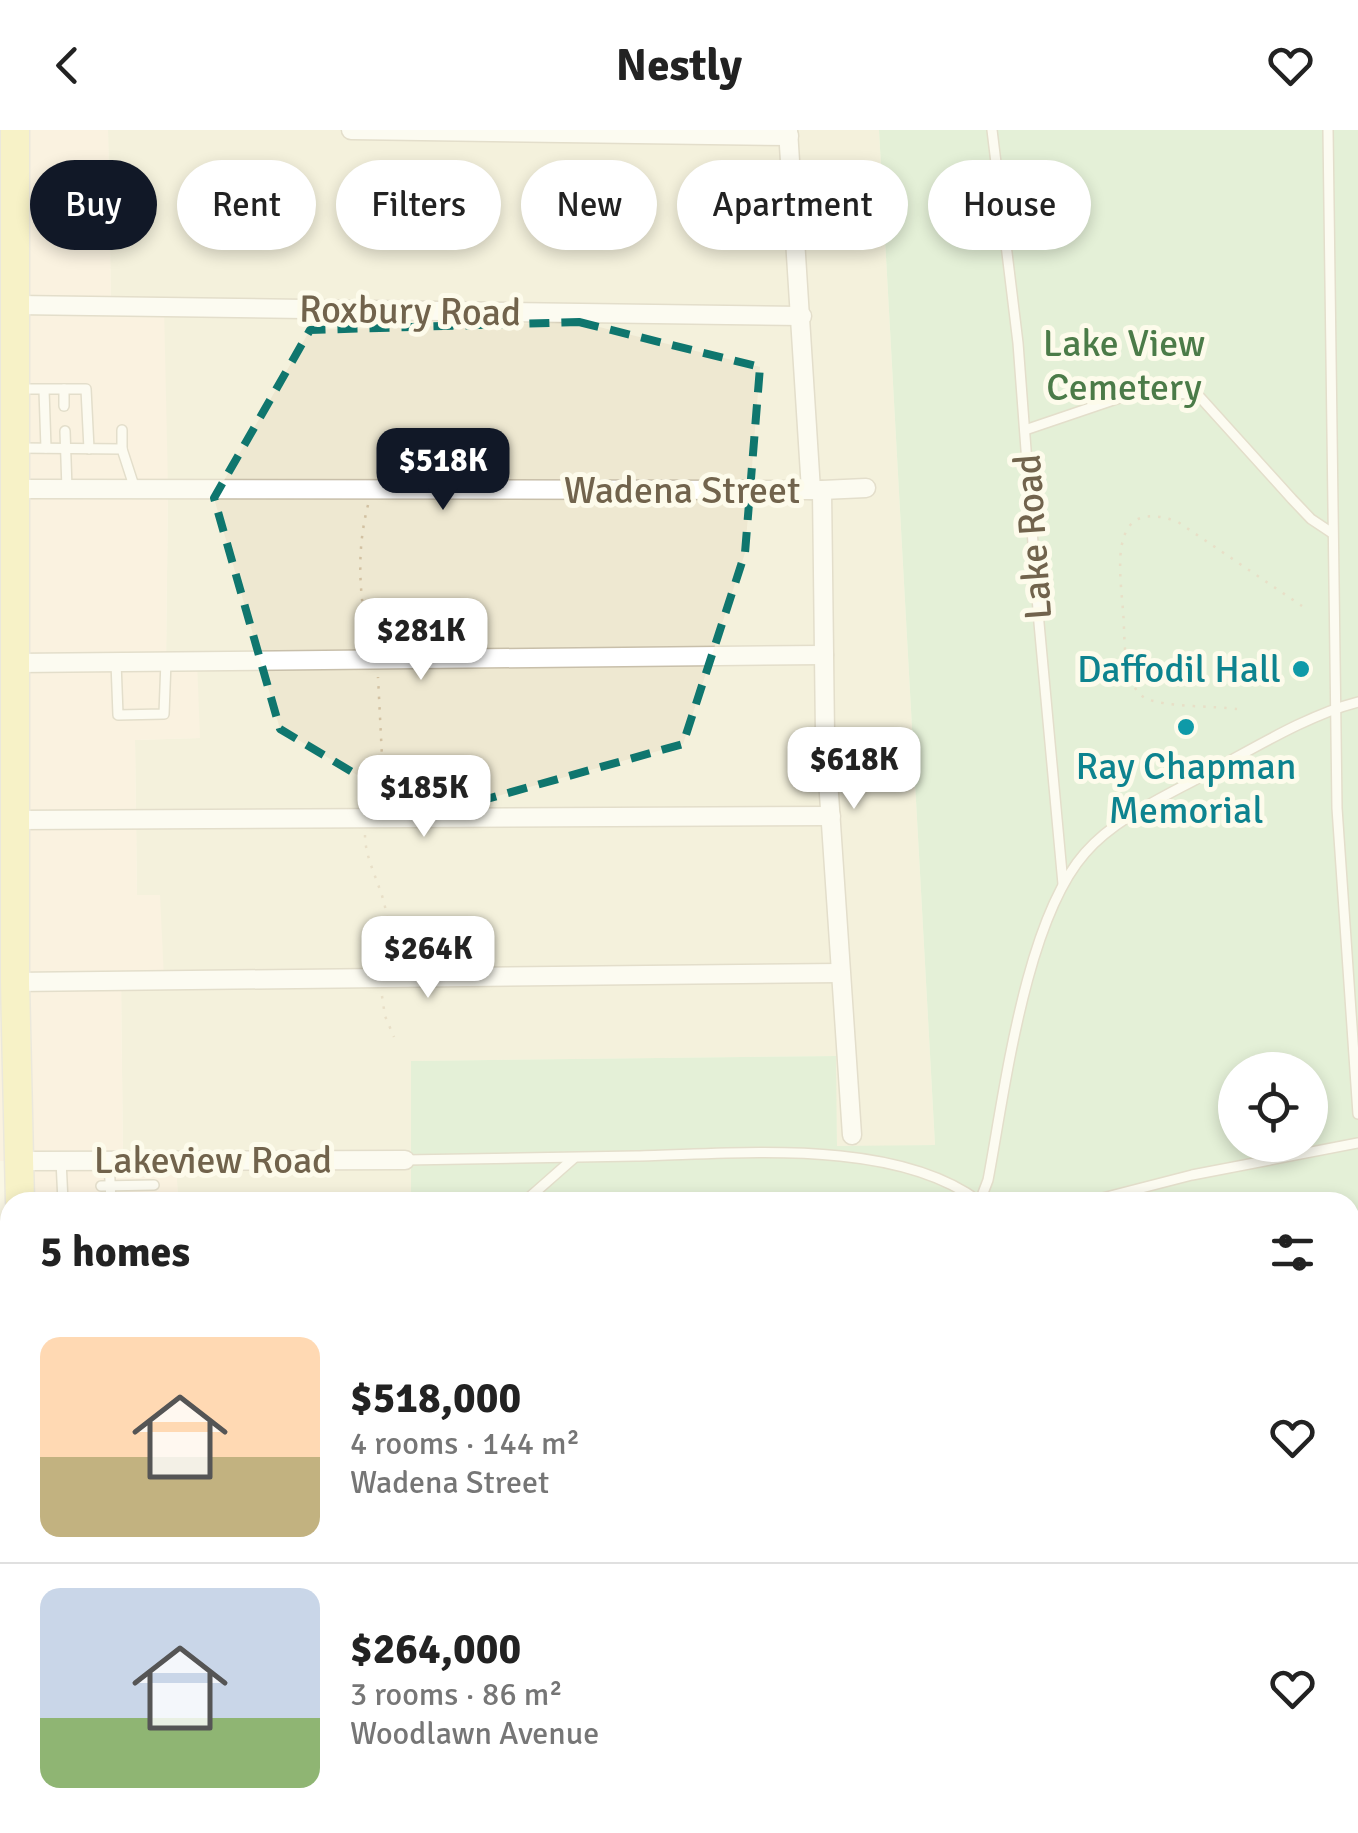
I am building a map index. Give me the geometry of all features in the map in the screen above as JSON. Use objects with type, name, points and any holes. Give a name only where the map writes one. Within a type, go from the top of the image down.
[{"type":"main road","points":[[15,130],[8,233],[17,306],[19,398],[9,620],[17,663],[11,837],[20,1192]]},
{"type":"street","points":[[351,130],[789,133],[816,490],[825,735],[852,1135]]},
{"type":"street","name":"Roxbury Road","points":[[17,306],[802,316]]},
{"type":"street","name":"Wadena Street","points":[[17,489],[866,488]]},
{"type":"street","points":[[17,663],[824,655]]},
{"type":"street","points":[[11,837],[831,816]]},
{"type":"street","points":[[16,982],[840,973]]},
{"type":"street","name":"Lakeview Road","points":[[20,1161],[405,1160]]},
{"type":"lane","name":"Lake Road","points":[[992,130],[1026,430],[1038,623],[1063,884]]},
{"type":"lane","points":[[1328,130],[1339,872],[1358,1114]]},
{"type":"lane","points":[[46,448],[19,398],[86,389],[88,449]]},
{"type":"lane","points":[[64,390],[64,406]]},
{"type":"lane","points":[[1026,430],[1143,390],[1198,395],[1311,518],[1332,533]]},
{"type":"lane","points":[[122,430],[122,449],[135,489]]},
{"type":"lane","points":[[65,431],[67,489]]},
{"type":"lane","points":[[17,448],[122,449]]},
{"type":"lane","points":[[116,662],[118,716],[164,714],[166,662]]},
{"type":"lane","points":[[984,1192],[1030,970],[1063,884],[1085,852],[1137,812],[1246,752],[1353,704]]},
{"type":"lane","points":[[1126,1192],[1192,1175],[1358,1144]]},
{"type":"lane","points":[[405,1160],[808,1155],[877,1162],[949,1184],[963,1192]]},
{"type":"lane","points":[[536,1192],[576,1157]]},
{"type":"lane","points":[[61,1160],[67,1192]]},
{"type":"lane","points":[[107,1192],[110,1160]]},
{"type":"lane","points":[[106,1186],[154,1184]]},
{"type":"path","points":[[368,504],[360,584],[382,728],[380,772],[371,804]]},
{"type":"path","points":[[1237,709],[1156,702],[1136,690],[1128,668],[1121,539],[1135,523],[1147,518],[1158,516],[1178,522],[1302,606]]},
{"type":"path","points":[[365,829],[368,854],[388,920],[383,978],[385,1016],[394,1037]]},
{"type":"highlighted area","points":[[579,322],[760,367],[745,553],[683,744],[426,816],[280,729],[214,498],[310,330]]},
{"type":"shaded area","points":[[15,130],[108,130],[109,160],[30,160],[30,250],[110,250],[111,306],[164,307],[166,661],[197,661],[200,738],[135,740],[137,895],[160,895],[164,980],[121,982],[123,1160],[176,1160],[178,1192],[20,1192],[20,1161],[0,1161],[0,845],[17,845],[17,620],[0,620],[0,407],[16,407]]},
{"type":"shaded area","points":[[108,130],[879,130],[881,160],[677,160],[677,250],[886,250],[935,1145],[837,1147],[835,1056],[412,1061],[411,1192],[178,1192],[176,1160],[123,1160],[121,981],[137,895],[135,740],[199,738],[166,661],[168,489],[111,307],[110,250],[157,250],[157,160],[109,160]]},
{"type":"green space","name":"Lake View Cemetery","points":[[879,130],[1358,130],[1358,1192],[411,1192],[411,1061],[836,1056],[837,1146],[935,1145],[886,250],[908,250],[908,160],[881,160]]},
{"type":"place","name":"Daffodil Hall","points":[[1301,669]]},
{"type":"place","name":"Ray Chapman Memorial","points":[[1186,727]]}]
